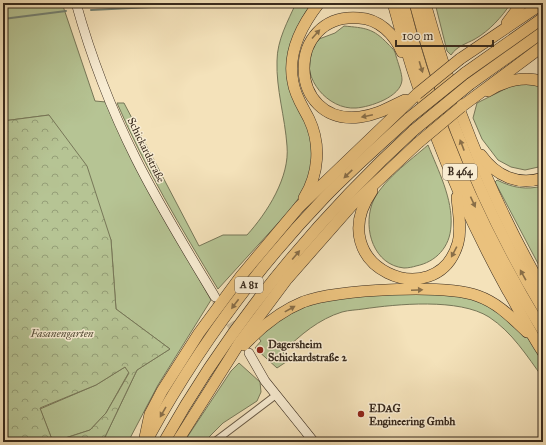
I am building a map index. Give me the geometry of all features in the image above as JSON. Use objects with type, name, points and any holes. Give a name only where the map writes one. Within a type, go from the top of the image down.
[{"type":"highway","points":[[299,207],[314,174],[316,146],[311,124],[294,90],[292,65],[294,48],[301,32],[319,3]]},
{"type":"highway","name":"B 464","points":[[393,3],[414,76],[435,138],[456,187],[490,258],[541,348]]},
{"type":"highway","name":"B 464","points":[[403,3],[428,88],[460,172],[499,255],[543,331]]},
{"type":"highway","name":"B 464","points":[[415,3],[439,83],[469,164],[513,257],[543,309]]},
{"type":"highway","name":"B 464","points":[[425,3],[440,54],[471,142],[500,206],[543,289]]},
{"type":"highway","points":[[429,3],[429,17]]},
{"type":"highway","points":[[500,31],[522,3]]},
{"type":"highway","points":[[145,442],[150,414],[186,352],[241,276],[299,207],[404,104],[460,59],[500,31],[543,4]]},
{"type":"highway","points":[[404,104],[385,111],[360,117],[342,117],[326,110],[314,100],[305,83],[303,65],[308,47],[318,32],[331,22],[351,17],[369,20],[380,25],[396,40],[414,76]]},
{"type":"highway","name":"A 81","points":[[145,442],[215,332],[271,257],[326,196],[409,118],[465,72],[543,18]]},
{"type":"highway","name":"A 81","points":[[164,442],[215,359],[271,284],[327,218],[414,130],[470,84],[543,32]]},
{"type":"highway","points":[[177,442],[247,331],[299,264],[344,214],[418,142],[543,46]]},
{"type":"highway","points":[[469,102],[514,80],[526,79],[543,82]]},
{"type":"highway","points":[[471,142],[492,168],[504,176],[529,181],[543,178]]},
{"type":"highway","points":[[388,171],[364,205],[359,230],[361,242],[369,259],[382,271],[396,277],[415,279],[428,276],[440,269],[451,257],[458,243],[460,225],[456,187]]},
{"type":"highway","points":[[229,361],[267,324],[296,306],[326,296],[374,292],[440,290],[467,293],[479,297],[490,302],[512,317],[541,348]]},
{"type":"street","name":"Schickardstraße","points":[[76,3],[97,68],[126,139],[162,208],[215,297]]},
{"type":"street","points":[[249,353],[276,395],[314,442]]},
{"type":"street","points":[[214,442],[276,395]]},
{"type":"green space","points":[[3,3],[59,3],[63,6],[95,101],[106,102],[143,179],[211,300],[158,385],[128,442],[95,442],[105,437],[137,370],[170,349],[116,309],[111,240],[49,115],[3,121]]},
{"type":"green space","points":[[296,3],[312,3],[305,13],[289,49],[311,133],[312,171],[300,196],[290,210],[218,289],[177,220],[139,151],[117,103],[124,103],[199,246],[223,235],[247,235],[255,226],[276,194],[285,170],[287,146],[278,82],[277,53],[284,31]]},
{"type":"green space","points":[[435,3],[511,3],[490,28],[480,36],[459,47],[451,55],[447,51]]},
{"type":"green space","points":[[344,26],[363,28],[373,32],[392,48],[396,54],[402,80],[400,86],[391,96],[369,106],[356,108],[346,107],[336,104],[327,98],[313,82],[309,62],[311,52],[319,39],[335,33]]},
{"type":"green space","points":[[527,83],[543,86],[543,166],[525,170],[511,167],[498,160],[482,139],[473,118],[477,103],[511,86]]},
{"type":"green space","name":"Fasanengarten","points":[[49,115],[87,166],[111,240],[116,309],[170,349],[137,370],[105,437],[95,442],[53,442],[3,442],[3,121]],"holes":[[[125,367],[129,373],[106,413],[90,430],[53,442],[40,408],[96,385]]]},
{"type":"green space","points":[[428,145],[440,174],[450,205],[450,234],[445,247],[436,257],[423,264],[404,268],[385,260],[378,253],[373,245],[370,235],[370,214],[372,204],[382,188],[397,172]]},
{"type":"green space","points":[[497,180],[520,188],[543,186],[543,273],[495,182]]},
{"type":"green space","points":[[431,291],[478,299],[519,327],[543,357],[543,378],[512,337],[489,317],[476,311],[445,305],[393,305],[347,311],[334,315],[310,328],[289,346],[283,352],[289,360],[277,368],[255,348],[261,341],[257,336],[284,314],[329,298]]},
{"type":"green space","points":[[239,363],[260,382],[261,392],[257,401],[223,423],[204,442],[184,442],[231,371]]},
{"type":"green space","points":[[125,367],[129,372],[106,413],[90,430],[53,442],[40,409],[96,385]]},
{"type":"waterway","points":[[91,10],[232,3]]},
{"type":"waterway","points":[[3,19],[66,11]]},
{"type":"tunnel","points":[[216,300],[239,337]]},
{"type":"place","name":"Dagersheim Schickardstraße 2","points":[[260,350]]},
{"type":"place","name":"EDAG Engineering Gmbh","points":[[361,414]]}]
